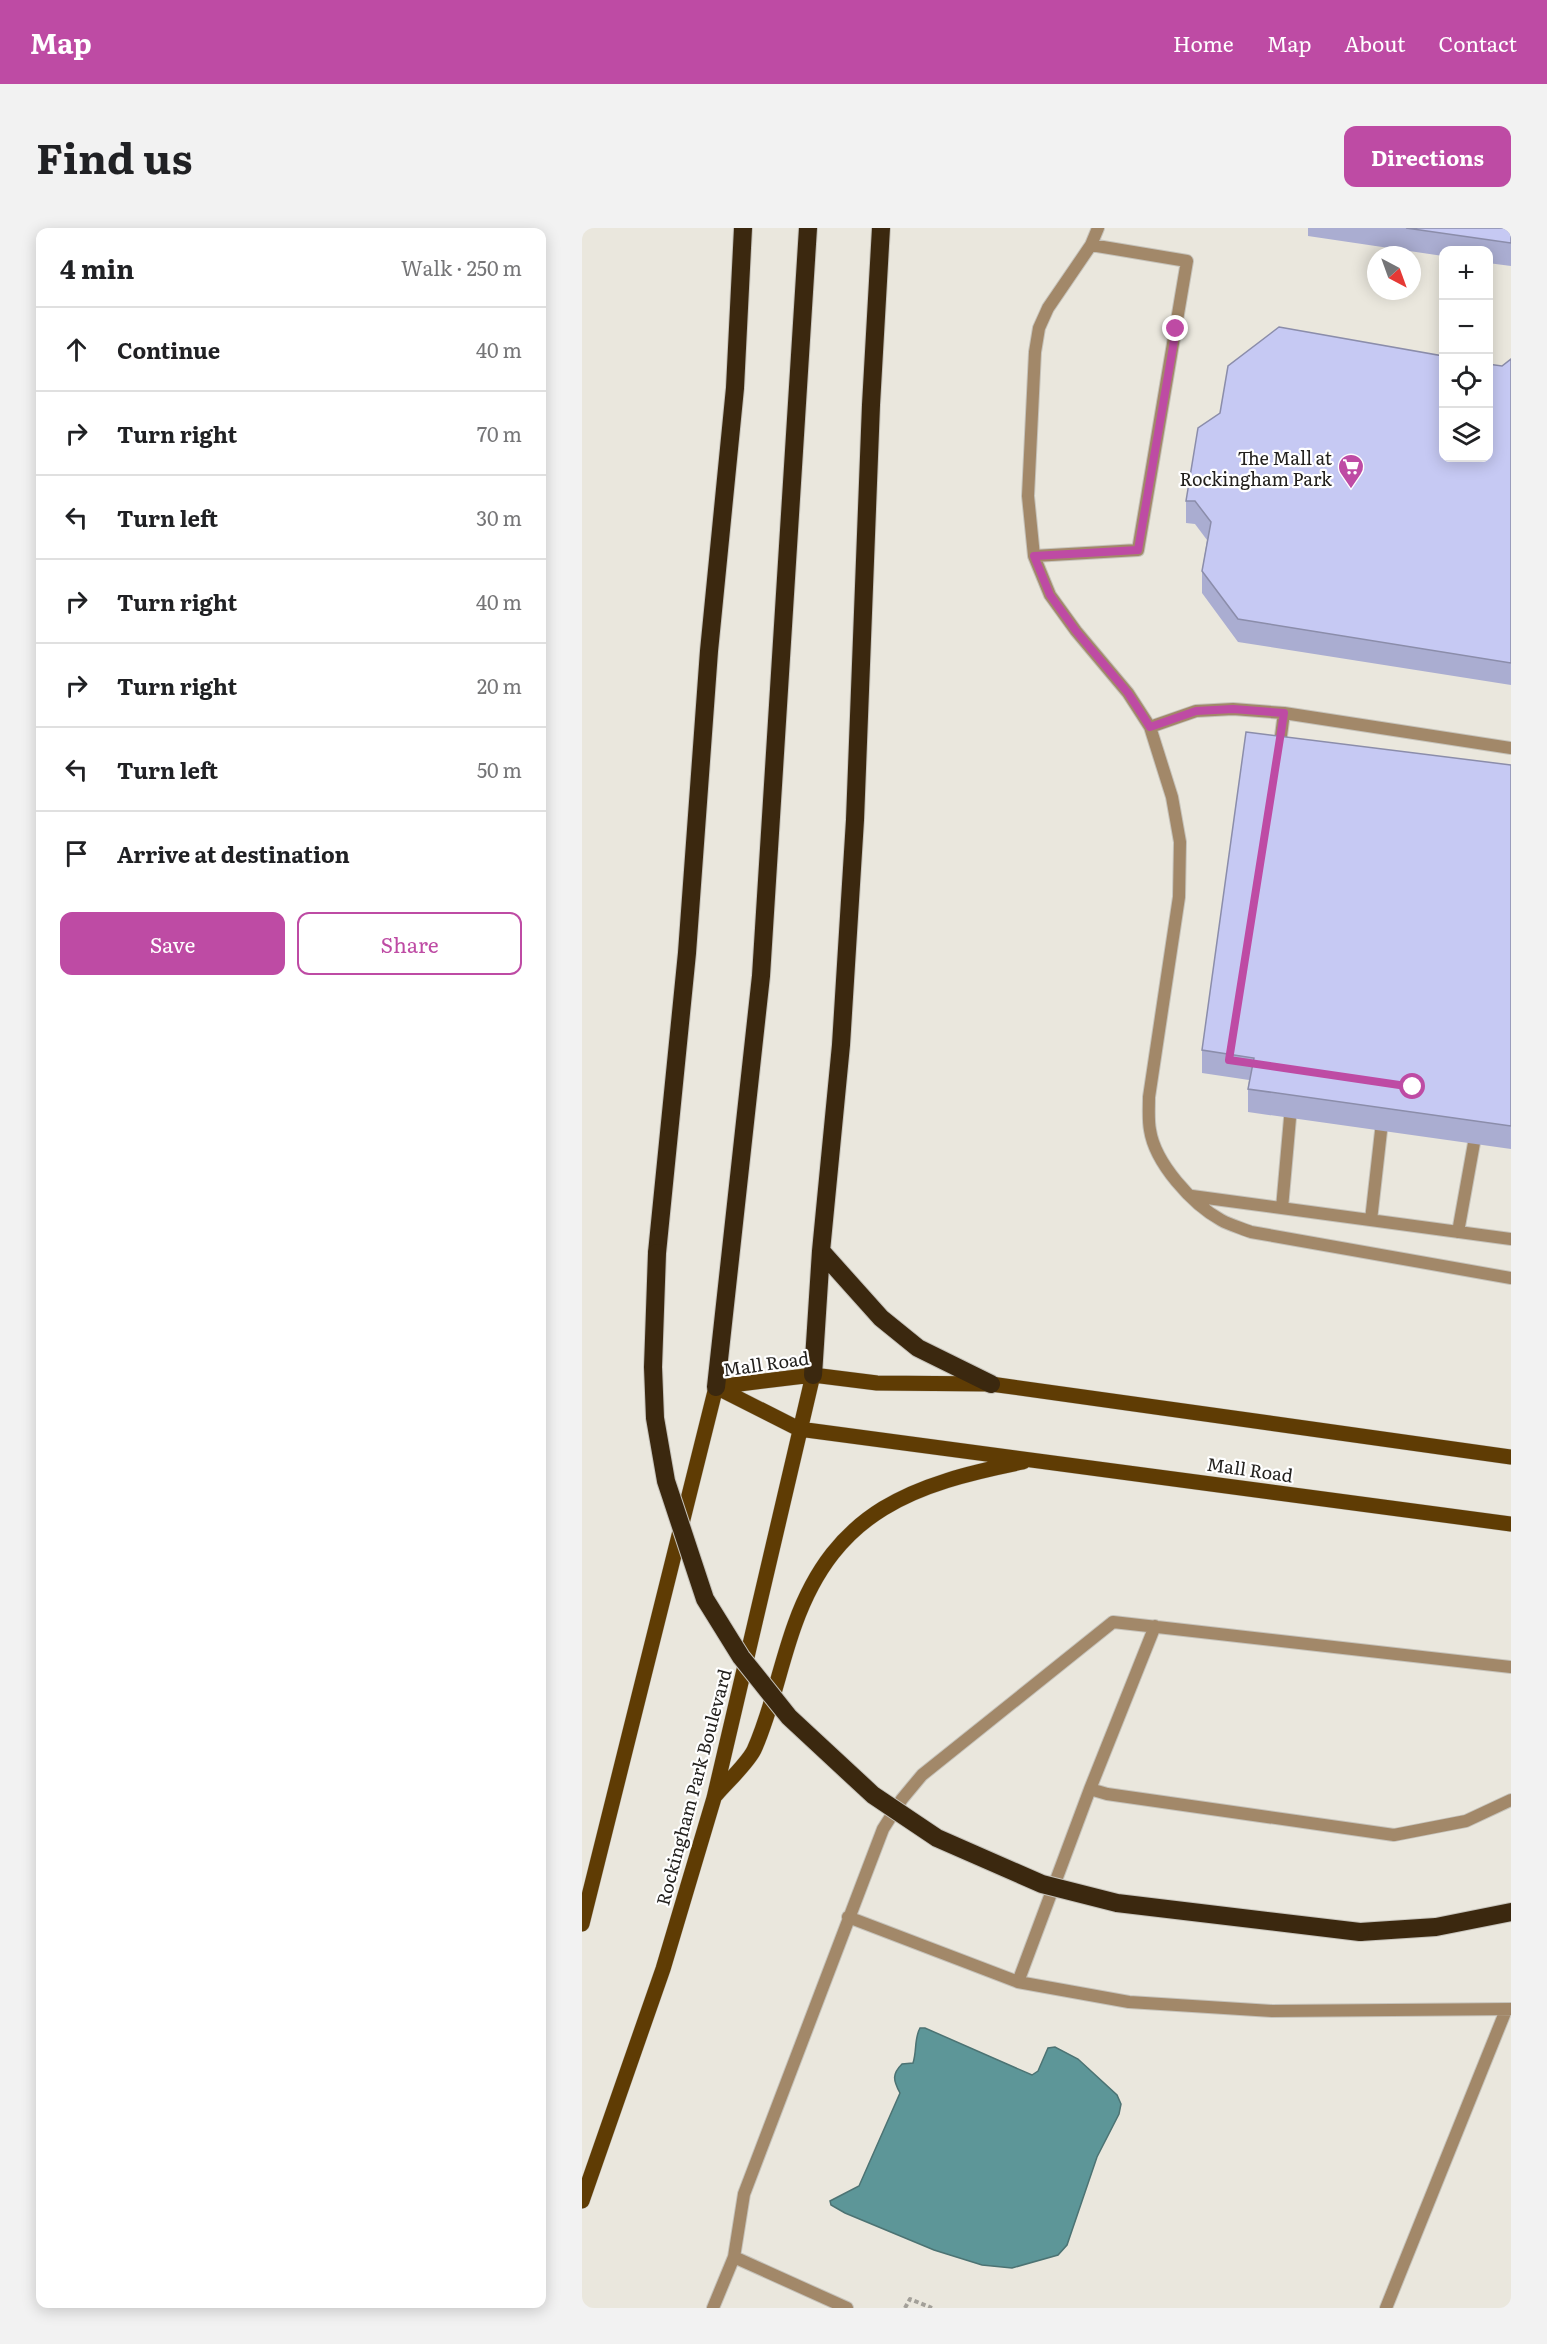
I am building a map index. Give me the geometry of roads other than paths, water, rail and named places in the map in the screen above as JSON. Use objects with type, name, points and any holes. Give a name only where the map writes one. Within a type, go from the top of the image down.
[{"type":"highway","points":[[744,228],[735,388],[709,651],[687,953],[657,1253],[653,1367],[655,1418],[666,1481],[705,1599],[741,1657],[789,1717],[873,1795],[928,1832],[1042,1884],[1117,1903],[1360,1932],[1436,1927],[1507,1911]]},
{"type":"highway","points":[[717,1387],[761,976],[808,228]]},
{"type":"highway","points":[[813,1375],[821,1251],[841,1045],[854,832],[871,405],[881,228]]},
{"type":"highway","points":[[821,1251],[881,1318],[918,1348],[992,1384]]},
{"type":"main road","name":"Mall Road","points":[[717,1387],[813,1375],[877,1383],[992,1384],[1511,1458]]},
{"type":"main road","name":"Rockingham Park Boulevard","points":[[582,2201],[663,1969],[714,1798],[813,1375]]},
{"type":"main road","name":"Mall Road","points":[[717,1387],[799,1429],[1511,1524]]},
{"type":"main road","points":[[582,1924],[717,1387]]},
{"type":"main road","points":[[714,1798],[753,1752],[781,1672],[795,1623],[813,1583],[835,1548],[864,1520],[897,1498],[975,1471],[1035,1459]]},
{"type":"lane","points":[[1098,228],[1091,245],[1048,308],[1039,328],[1035,352],[1028,496],[1034,556],[1050,595],[1076,631],[1128,693],[1150,727],[1172,797],[1180,842],[1179,897],[1149,1097],[1150,1131],[1158,1156],[1170,1175],[1191,1196],[1221,1220],[1251,1232],[1511,1278]]},
{"type":"lane","points":[[1034,556],[1138,550],[1187,261],[1091,245]]},
{"type":"lane","points":[[1150,727],[1196,711],[1233,709],[1284,713],[1511,748]]},
{"type":"lane","points":[[1277,758],[1284,713]]},
{"type":"lane","points":[[1281,1208],[1290,1118]]},
{"type":"lane","points":[[1371,1220],[1381,1131]]},
{"type":"lane","points":[[1458,1232],[1474,1143]]},
{"type":"lane","points":[[1191,1196],[1511,1239]]},
{"type":"lane","points":[[713,2308],[734,2257],[744,2194],[848,1917],[883,1829],[902,1799],[922,1775],[1113,1622],[1511,1667]]},
{"type":"lane","points":[[1018,1982],[1090,1789],[1155,1626]]},
{"type":"lane","points":[[1090,1789],[1107,1794],[1394,1834],[1466,1821],[1511,1800]]},
{"type":"lane","points":[[848,1917],[1018,1982],[1130,2002],[1272,2011],[1509,2009],[1386,2308]]},
{"type":"lane","points":[[734,2257],[847,2308]]},
{"type":"water","points":[[920,2028],[925,2028],[1032,2075],[1038,2071],[1048,2048],[1055,2047],[1078,2059],[1117,2095],[1121,2104],[1119,2114],[1097,2157],[1067,2245],[1058,2255],[1012,2268],[982,2265],[934,2250],[831,2205],[830,2201],[859,2186],[900,2093],[895,2081],[896,2071],[902,2064],[913,2063]]},
{"type":"place","name":"The Mall at Rockingham Park","points":[[1351,490]]}]
